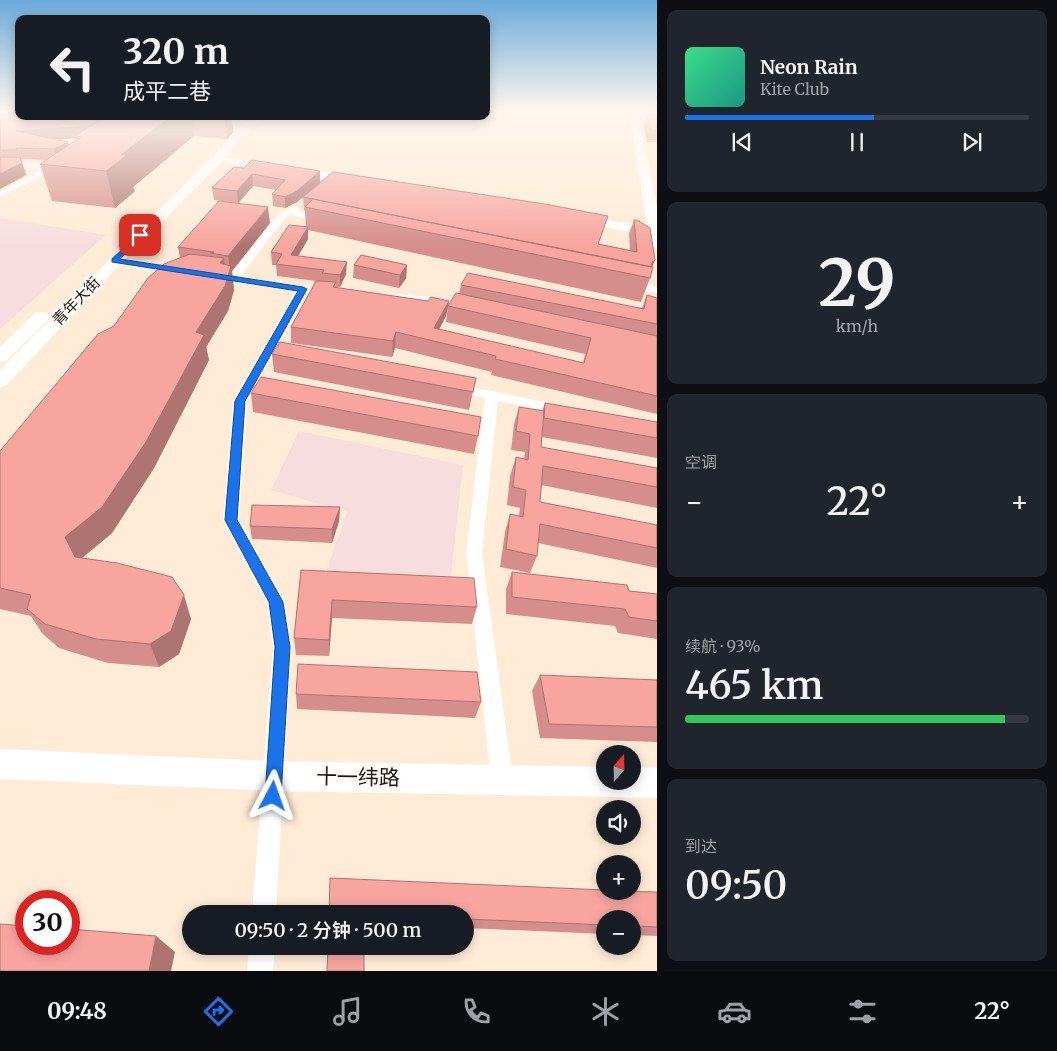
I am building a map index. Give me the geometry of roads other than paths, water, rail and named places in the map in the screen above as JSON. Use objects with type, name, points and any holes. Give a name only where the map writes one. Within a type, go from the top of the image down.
[{"type":"main road","name":"青年大街","points":[[0,357],[205,155]]},
{"type":"main road","name":"青年大街","points":[[0,381],[114,261],[221,155]]},
{"type":"street","points":[[642,155],[657,246]]},
{"type":"street","points":[[218,159],[372,184]]},
{"type":"street","points":[[0,194],[64,162]]},
{"type":"street","points":[[0,165],[56,166]]},
{"type":"street","points":[[320,189],[333,178]]},
{"type":"street","points":[[233,279],[283,215],[301,206]]},
{"type":"street","points":[[289,212],[337,222]]},
{"type":"street","points":[[567,216],[655,233]]},
{"type":"street","points":[[114,261],[323,291]]},
{"type":"street","points":[[618,282],[657,290]]},
{"type":"street","points":[[265,905],[282,647],[276,602],[231,520],[240,401],[272,353],[303,289]]},
{"type":"street","points":[[372,295],[441,301],[484,310]]},
{"type":"street","points":[[444,385],[580,414]]},
{"type":"street","points":[[492,394],[474,552],[502,780]]},
{"type":"street","name":"十一纬路","points":[[0,764],[274,776],[657,783]]},
{"type":"street","points":[[260,971],[261,955]]}]
